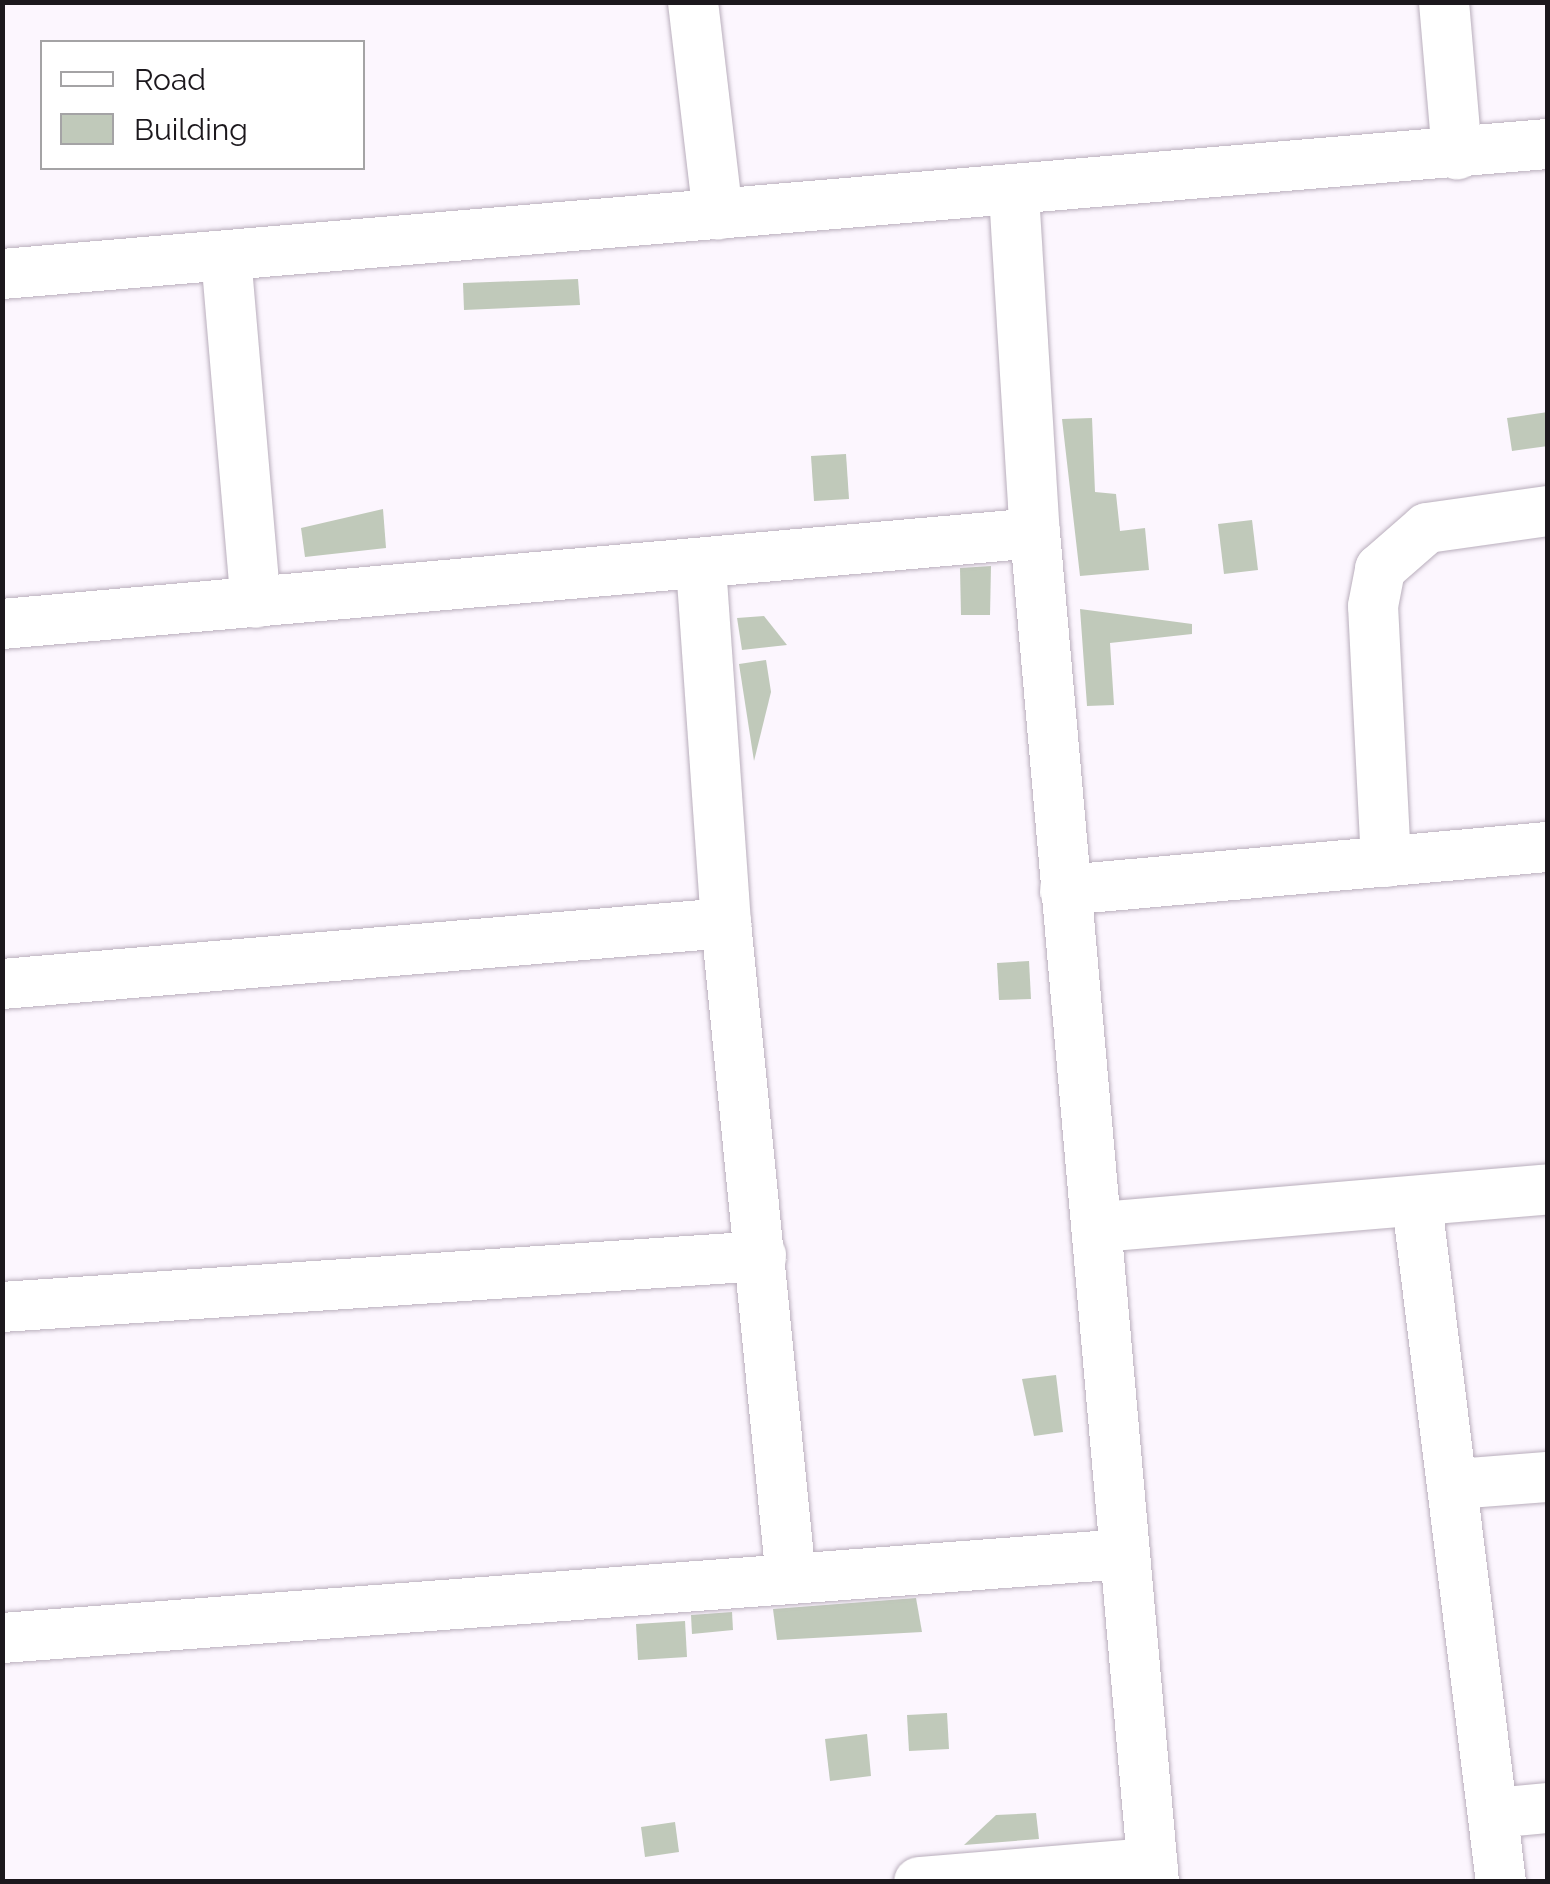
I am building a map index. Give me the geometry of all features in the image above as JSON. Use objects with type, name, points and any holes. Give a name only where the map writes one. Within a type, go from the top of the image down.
[{"type":"street","points":[[694,2],[718,215]]},
{"type":"street","points":[[1444,2],[1457,154]]},
{"type":"street","points":[[2,274],[1014,194],[1548,144]]},
{"type":"street","points":[[919,1882],[1153,1872],[1100,1227],[1065,890],[1035,534],[1014,194]]},
{"type":"street","points":[[226,256],[256,603]]},
{"type":"street","points":[[1386,862],[1373,606],[1380,569],[1426,528],[1548,511]]},
{"type":"street","points":[[2,624],[1035,534]]},
{"type":"street","points":[[702,566],[726,923],[791,1579]]},
{"type":"street","points":[[1065,890],[1548,846]]},
{"type":"street","points":[[2,984],[726,923]]},
{"type":"street","points":[[1100,1227],[1418,1204],[1548,1189]]},
{"type":"street","points":[[1418,1204],[1456,1484],[1501,1882]]},
{"type":"street","points":[[2,1307],[761,1256]]},
{"type":"street","points":[[1456,1484],[1548,1477]]},
{"type":"street","points":[[2,1638],[1124,1554]]},
{"type":"street","points":[[1494,1813],[1548,1808]]},
{"type":"building","points":[[578,279],[580,305],[464,310],[463,283]]},
{"type":"building","points":[[1548,412],[1548,446],[1512,451],[1507,418]]},
{"type":"building","points":[[1092,418],[1095,492],[1116,494],[1120,531],[1145,528],[1149,570],[1080,576],[1062,419]]},
{"type":"building","points":[[846,454],[849,499],[814,501],[811,456]]},
{"type":"building","points":[[383,509],[386,548],[305,557],[301,528]]},
{"type":"building","points":[[1252,520],[1258,570],[1224,574],[1218,524]]},
{"type":"building","points":[[991,566],[990,615],[961,615],[960,568]]},
{"type":"building","points":[[1080,609],[1192,624],[1192,634],[1110,643],[1114,705],[1087,706]]},
{"type":"building","points":[[764,616],[787,645],[742,650],[737,618]]},
{"type":"building","points":[[766,660],[771,692],[754,761],[739,664]]},
{"type":"building","points":[[1029,961],[1031,999],[999,1000],[997,963]]},
{"type":"building","points":[[1056,1375],[1063,1432],[1034,1436],[1022,1379]]},
{"type":"building","points":[[916,1598],[922,1632],[777,1640],[773,1609]]},
{"type":"building","points":[[732,1612],[733,1630],[692,1634],[691,1615]]},
{"type":"building","points":[[685,1621],[687,1657],[638,1660],[636,1624]]},
{"type":"building","points":[[947,1713],[949,1749],[909,1751],[907,1715]]},
{"type":"building","points":[[867,1734],[871,1776],[830,1781],[825,1739]]},
{"type":"building","points":[[1036,1813],[1039,1839],[964,1845],[996,1815]]},
{"type":"building","points":[[675,1822],[679,1852],[645,1857],[641,1827]]}]
